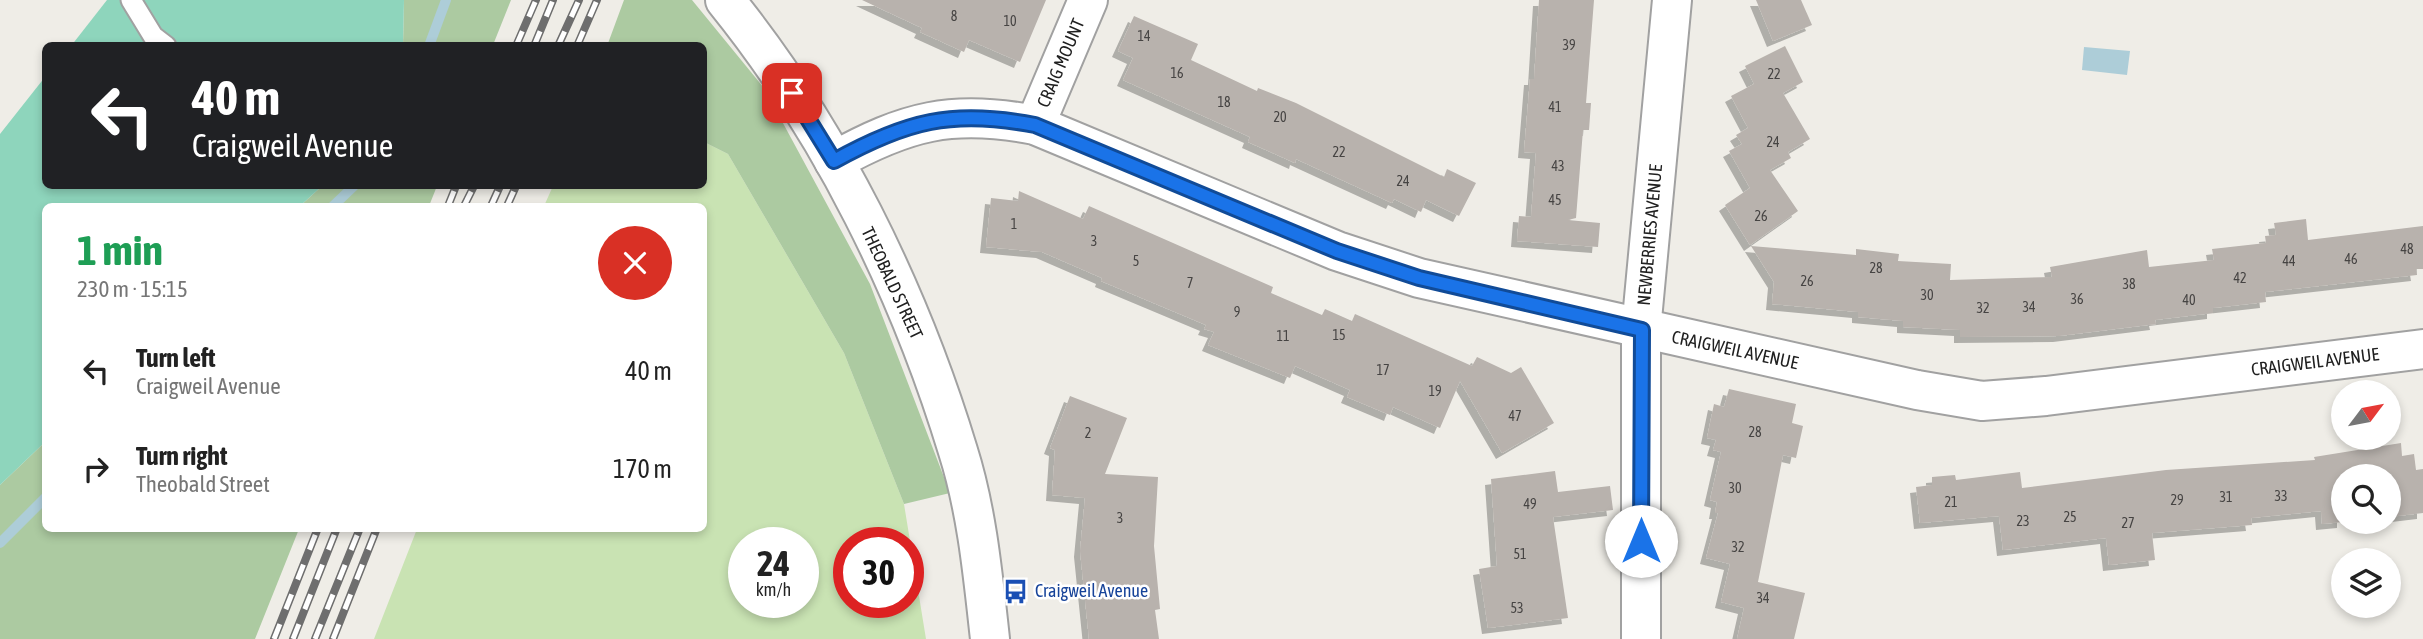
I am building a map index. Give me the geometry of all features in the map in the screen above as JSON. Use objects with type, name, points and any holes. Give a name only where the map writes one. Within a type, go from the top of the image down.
[{"type":"street","name":"THEOBALD STREET","points":[[725,0],[764,48],[834,161],[907,309],[959,452],[981,559],[990,639]]},
{"type":"street","name":"CRAIG MOUNT","points":[[1035,125],[1088,0]]},
{"type":"street","name":"NEWBERRIES AVENUE","points":[[1641,639],[1642,330],[1672,0]]},
{"type":"street","name":"CRAIGWEIL AVENUE","points":[[834,161],[898,128],[948,118],[994,117],[1035,125],[1360,258],[1480,294],[1917,390],[1982,401],[2423,349]]},
{"type":"lane","points":[[131,0],[153,36],[161,42]]},
{"type":"green space","points":[[107,0],[404,0],[403,42],[74,42]]},
{"type":"green space","points":[[404,0],[511,0],[494,42],[403,42]]},
{"type":"green space","points":[[624,0],[692,0],[764,88],[870,284],[950,493],[904,504],[844,353],[728,154],[707,144],[707,42],[608,42]]},
{"type":"green space","points":[[42,81],[42,189],[319,189],[303,203],[42,203],[42,445],[0,485],[0,134]]},
{"type":"green space","points":[[707,144],[728,154],[844,353],[904,504],[908,527],[833,527],[833,618],[923,618],[926,639],[374,639],[416,532],[707,532],[707,203],[545,203],[552,189],[707,189]]},
{"type":"green space","points":[[319,189],[436,189],[430,203],[303,203]]},
{"type":"green space","points":[[42,445],[42,532],[298,532],[255,639],[0,639],[0,485]]},
{"type":"water","points":[[2084,47],[2130,51],[2127,75],[2082,70]]},
{"type":"building","points":[[862,0],[1046,0],[1020,62],[969,40],[964,52],[920,32],[922,28]]},
{"type":"building","points":[[1539,0],[1594,0],[1586,103],[1591,103],[1589,130],[1583,130],[1576,218],[1568,220],[1600,223],[1598,247],[1517,241],[1519,216],[1531,217],[1536,153],[1524,152],[1530,79],[1534,79]]},
{"type":"building","points":[[1756,0],[1801,0],[1812,25],[1773,41]]},
{"type":"building","points":[[1134,16],[1198,44],[1191,60],[1257,91],[1258,88],[1296,103],[1444,177],[1447,169],[1476,183],[1459,216],[1426,200],[1421,212],[1394,199],[1392,203],[1296,159],[1295,163],[1248,142],[1250,137],[1123,80],[1133,58],[1118,51]]},
{"type":"building","points":[[1785,46],[1803,82],[1783,93],[1810,139],[1788,152],[1791,158],[1770,170],[1798,211],[1750,245],[1725,205],[1750,188],[1729,151],[1742,144],[1736,135],[1748,128],[1731,96],[1754,84],[1745,66]]},
{"type":"building","points":[[1019,191],[1083,219],[1089,206],[1273,287],[1271,293],[1322,315],[1325,309],[1352,321],[1355,314],[1472,366],[1477,357],[1511,373],[1521,367],[1554,423],[1502,453],[1460,381],[1440,428],[1393,407],[1390,415],[1347,397],[1350,390],[1295,366],[1290,378],[1208,345],[1214,332],[1204,329],[1206,325],[1101,281],[1102,278],[1042,252],[986,247],[991,198],[1018,201]]},
{"type":"building","points":[[2306,219],[2308,240],[2423,226],[2423,269],[2416,269],[2417,275],[2265,292],[2266,302],[2213,308],[2213,313],[2155,320],[2156,324],[2059,336],[1960,337],[1960,330],[1903,327],[1903,321],[1858,317],[1858,312],[1772,304],[1774,282],[1751,246],[1856,255],[1856,249],[1899,254],[1898,261],[1951,264],[1950,280],[2052,277],[2050,267],[2147,250],[2149,267],[2214,260],[2212,249],[2266,243],[2265,236],[2276,235],[2274,223]]},
{"type":"building","points":[[1729,389],[1796,404],[1792,423],[1803,426],[1796,458],[1783,455],[1758,582],[1805,593],[1794,639],[1737,639],[1744,608],[1721,602],[1730,564],[1706,558],[1718,513],[1715,513],[1717,502],[1710,500],[1721,452],[1713,450],[1716,440],[1707,438],[1714,404],[1724,407]]},
{"type":"building","points":[[1070,396],[1127,418],[1105,474],[1158,477],[1154,546],[1160,609],[1155,610],[1159,639],[1089,639],[1080,551],[1085,498],[1052,495],[1055,450],[1050,448]]},
{"type":"building","points":[[2401,443],[2402,456],[2414,454],[2416,470],[2423,469],[2423,513],[2401,516],[2401,464],[2331,464],[2331,523],[2322,524],[2321,511],[2251,518],[2252,525],[2152,533],[2155,560],[2109,565],[2106,538],[2003,550],[1999,516],[1920,523],[1916,487],[1932,485],[1932,477],[1955,475],[1956,480],[2020,472],[2022,488],[2166,470],[2315,460],[2314,457],[2358,450],[2401,450]]},
{"type":"building","points":[[1555,471],[1558,492],[1610,486],[1613,510],[1553,517],[1568,618],[1488,628],[1479,569],[1497,566],[1491,479]]},
{"type":"waterway","points":[[430,42],[446,0]]},
{"type":"waterway","points":[[336,203],[351,189]]},
{"type":"waterway","points":[[0,543],[42,501]]},
{"type":"railway","points":[[518,42],[536,0]]},
{"type":"railway","points":[[536,42],[553,0]]},
{"type":"railway","points":[[560,42],[579,0]]},
{"type":"railway","points":[[579,42],[597,0]]},
{"type":"railway","points":[[449,203],[455,189]]},
{"type":"railway","points":[[466,203],[472,189]]},
{"type":"railway","points":[[492,203],[499,189]]},
{"type":"railway","points":[[508,203],[515,189]]},
{"type":"railway","points":[[274,639],[316,532]]},
{"type":"railway","points":[[293,639],[335,532]]},
{"type":"railway","points":[[315,639],[358,532]]},
{"type":"railway","points":[[333,639],[375,532]]},
{"type":"place","name":"Craigweil Avenue","points":[[1015,591]]},
{"type":"route","points":[[792,93],[834,161],[898,128],[948,118],[994,117],[1035,125],[1337,251],[1419,278],[1492,297],[1642,330],[1641,541]]}]
